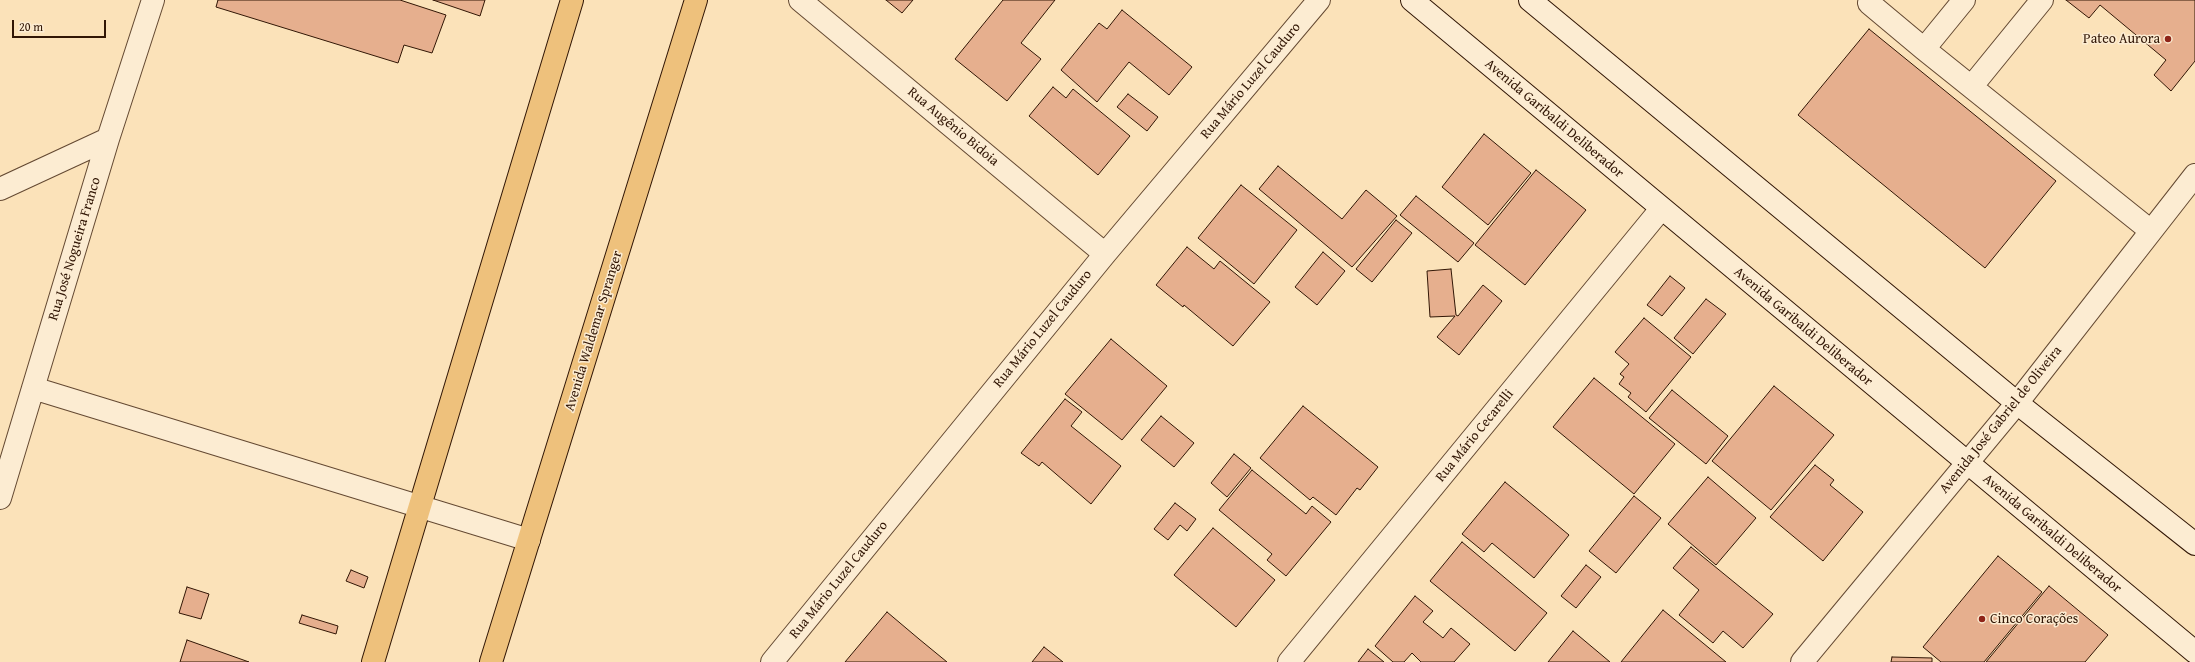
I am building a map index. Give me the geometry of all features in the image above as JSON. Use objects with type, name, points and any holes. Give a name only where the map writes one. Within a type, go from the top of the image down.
[{"type":"main road","points":[[373,662],[572,0]]},
{"type":"main road","name":"Avenida Waldemar Spranger","points":[[491,662],[696,0]]},
{"type":"street","name":"Rua José Nogueira Franco","points":[[0,498],[108,139],[153,0]]},
{"type":"street","name":"Rua Augênio Bidoia","points":[[800,0],[1105,254]]},
{"type":"street","name":"Rua Mário Luzel Cauduro","points":[[772,662],[1105,254],[1318,0]]},
{"type":"street","name":"Avenida Garibaldi Deliberador","points":[[1412,0],[1661,209],[2195,652]]},
{"type":"street","points":[[1530,0],[2017,403],[2195,544]]},
{"type":"street","points":[[1871,0],[1869,3],[1924,49],[1972,86],[2077,174],[2151,231]]},
{"type":"street","points":[[1924,49],[1964,0]]},
{"type":"street","points":[[1972,86],[2042,0]]},
{"type":"street","points":[[0,189],[108,139]]},
{"type":"street","name":"Avenida José Gabriel de Oliveira","points":[[1802,662],[2017,403],[2195,175]]},
{"type":"street","name":"Rua Mário Cecarelli","points":[[1289,662],[1661,209]]},
{"type":"street","points":[[33,388],[529,540]]},
{"type":"building","points":[[218,0],[400,0],[446,15],[432,53],[404,45],[398,63],[216,7]]},
{"type":"building","points":[[433,0],[485,0],[480,16]]},
{"type":"building","points":[[886,0],[913,0],[902,13]]},
{"type":"building","points":[[1003,0],[1055,0],[1021,43],[1041,59],[1007,101],[955,59]]},
{"type":"building","name":"Pateo Aurora","points":[[2066,0],[2195,0],[2195,61],[2171,91],[2154,75],[2166,60],[2100,5],[2089,18]]},
{"type":"building","points":[[1122,10],[1192,67],[1169,95],[1129,62],[1097,102],[1061,70],[1099,23],[1107,29]]},
{"type":"building","points":[[1869,29],[2056,181],[1985,268],[1798,115]]},
{"type":"building","points":[[1053,87],[1066,98],[1073,89],[1130,136],[1098,175],[1029,116]]},
{"type":"building","points":[[1128,94],[1158,117],[1147,131],[1117,107]]},
{"type":"building","points":[[1484,134],[1531,173],[1488,225],[1442,187]]},
{"type":"building","points":[[1278,166],[1342,219],[1366,190],[1397,216],[1352,267],[1259,189]]},
{"type":"building","points":[[1536,170],[1586,210],[1525,285],[1475,245]]},
{"type":"building","points":[[1241,185],[1297,230],[1254,284],[1198,238]]},
{"type":"building","points":[[1416,196],[1474,243],[1458,262],[1400,215]]},
{"type":"building","points":[[1396,220],[1412,233],[1372,282],[1356,269]]},
{"type":"building","points":[[1187,247],[1214,269],[1220,261],[1270,302],[1233,346],[1184,305],[1183,307],[1156,285]]},
{"type":"building","points":[[1323,252],[1345,271],[1317,305],[1295,287]]},
{"type":"building","points":[[1451,269],[1456,315],[1458,316],[1483,285],[1502,301],[1459,355],[1437,337],[1455,316],[1430,317],[1427,271]]},
{"type":"building","points":[[1670,276],[1685,288],[1662,316],[1647,305]]},
{"type":"building","points":[[1706,299],[1726,314],[1693,354],[1674,338]]},
{"type":"building","points":[[1644,318],[1691,357],[1646,412],[1628,397],[1631,393],[1619,384],[1624,377],[1620,374],[1629,364],[1615,352]]},
{"type":"building","points":[[1111,339],[1167,386],[1122,440],[1065,394]]},
{"type":"building","points":[[1594,378],[1675,444],[1634,494],[1553,427]]},
{"type":"building","points":[[1774,386],[1834,435],[1771,510],[1712,461]]},
{"type":"building","points":[[1672,390],[1728,436],[1706,464],[1649,418]]},
{"type":"building","points":[[1065,399],[1082,412],[1071,426],[1121,466],[1091,504],[1042,462],[1039,466],[1021,453]]},
{"type":"building","points":[[1303,406],[1378,467],[1360,490],[1357,488],[1336,515],[1313,497],[1310,500],[1260,458]]},
{"type":"building","points":[[1161,416],[1194,443],[1174,467],[1141,440]]},
{"type":"building","points":[[1234,454],[1251,468],[1227,497],[1211,483]]},
{"type":"building","points":[[1815,465],[1834,480],[1830,485],[1863,512],[1823,561],[1770,517]]},
{"type":"building","points":[[1252,470],[1306,514],[1312,506],[1331,522],[1286,576],[1267,560],[1272,554],[1219,510]]},
{"type":"building","points":[[1708,477],[1756,518],[1716,565],[1668,524]]},
{"type":"building","points":[[1505,482],[1569,535],[1534,578],[1492,543],[1484,552],[1462,534]]},
{"type":"building","points":[[1634,496],[1661,518],[1616,573],[1589,551]]},
{"type":"building","points":[[1175,503],[1196,519],[1187,531],[1180,525],[1168,540],[1154,529]]},
{"type":"building","points":[[1213,528],[1275,580],[1236,627],[1174,575]]},
{"type":"building","points":[[1462,542],[1547,613],[1515,651],[1430,581]]},
{"type":"building","points":[[1691,547],[1773,614],[1743,648],[1723,631],[1713,643],[1679,615],[1699,590],[1673,568]]},
{"type":"building","name":"Cinco Corações","points":[[1998,556],[2042,592],[1984,662],[1941,662],[1923,647]]},
{"type":"building","points":[[1586,565],[1601,577],[1576,608],[1561,596]]},
{"type":"building","points":[[351,570],[368,577],[364,588],[346,581]]},
{"type":"building","points":[[2049,586],[2108,635],[2085,662],[1986,662]]},
{"type":"building","points":[[187,587],[209,594],[201,619],[179,613]]},
{"type":"building","points":[[1415,596],[1433,611],[1423,622],[1443,638],[1451,628],[1470,644],[1454,662],[1421,662],[1412,653],[1404,662],[1393,662],[1375,646]]},
{"type":"building","points":[[1663,610],[1726,662],[1621,662]]},
{"type":"building","points":[[887,612],[919,639],[947,662],[845,662]]},
{"type":"building","points":[[302,615],[338,626],[336,634],[299,623]]},
{"type":"building","points":[[1573,631],[1610,662],[1548,662]]},
{"type":"building","points":[[187,640],[249,662],[180,662]]},
{"type":"building","points":[[1044,647],[1063,662],[1032,662]]},
{"type":"building","points":[[1368,649],[1384,662],[1358,662]]},
{"type":"building","points":[[1892,657],[1932,658],[1932,662],[1891,662]]},
{"type":"place","name":"Pateo Aurora","points":[[2168,39]]},
{"type":"place","name":"Cinco Corações","points":[[1982,619]]}]
